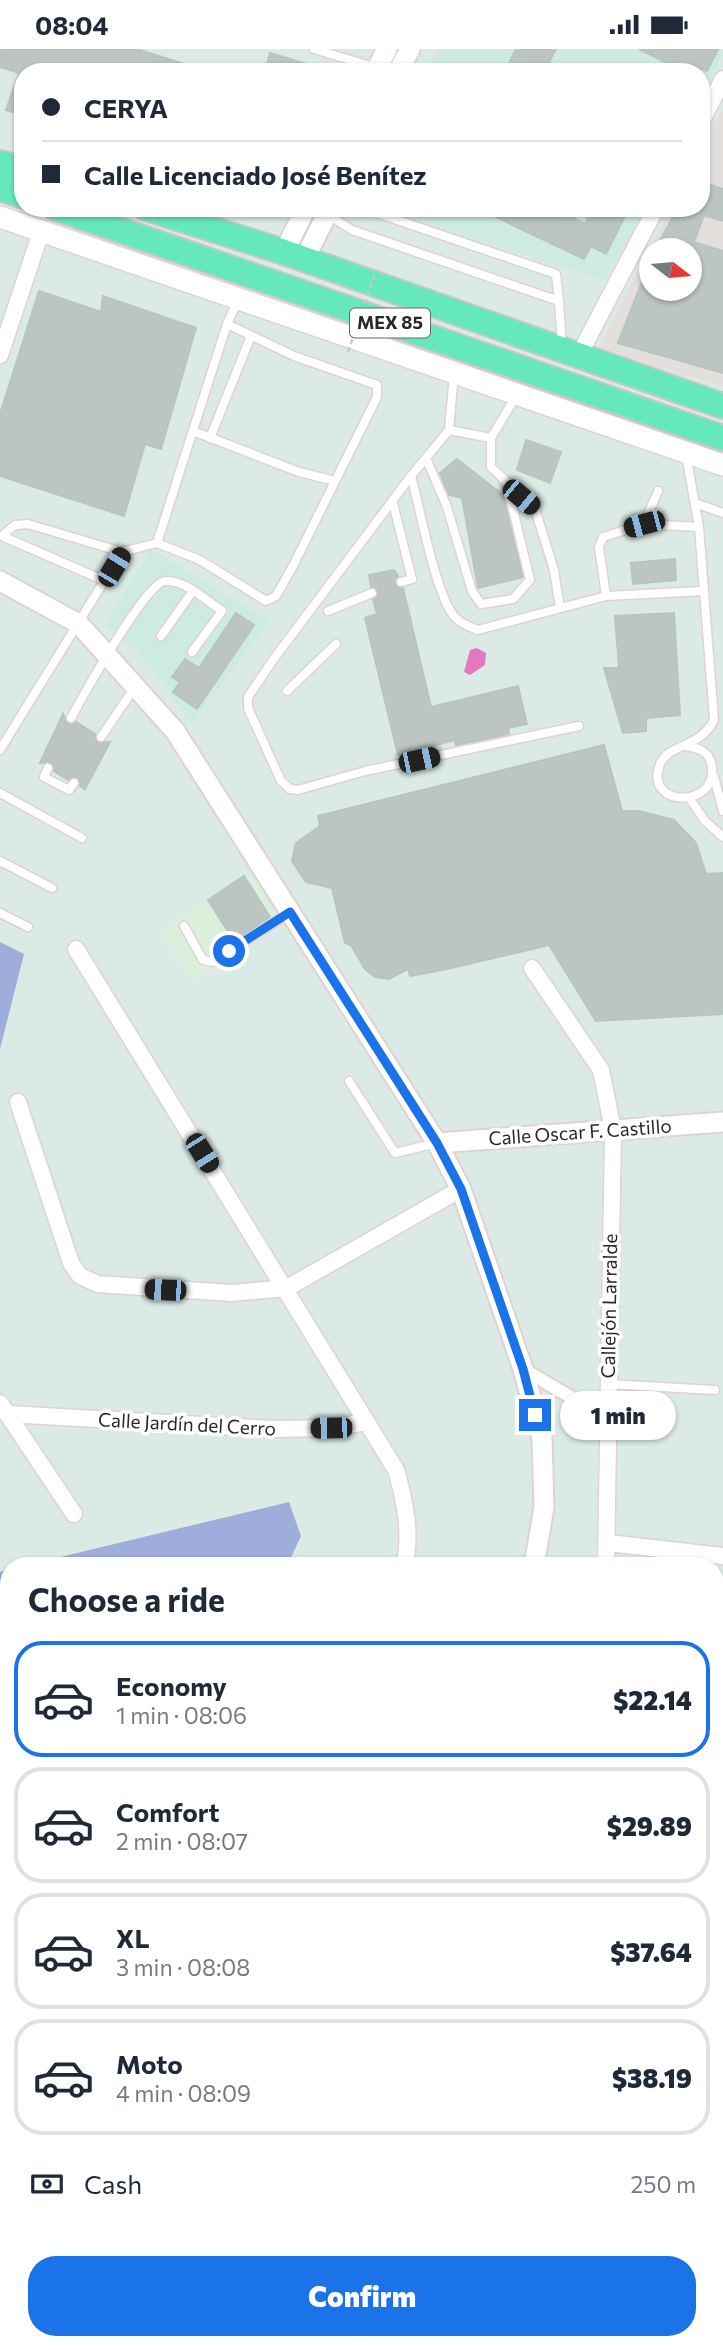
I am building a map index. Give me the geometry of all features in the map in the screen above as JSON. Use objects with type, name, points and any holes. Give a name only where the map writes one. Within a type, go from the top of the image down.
[{"type":"highway","name":"MEX 85","points":[[82,217],[723,438]]},
{"type":"highway","name":"MEX 85","points":[[189,217],[723,406]]},
{"type":"main road","name":"MEX 85","points":[[0,217],[723,465]]},
{"type":"street","points":[[710,104],[723,79]]},
{"type":"street","points":[[294,256],[304,217]]},
{"type":"street","points":[[294,256],[324,217]]},
{"type":"street","points":[[571,352],[651,217]]},
{"type":"street","points":[[0,355],[41,232]]},
{"type":"street","points":[[0,581],[79,624],[175,731],[437,1143],[461,1189],[523,1369],[541,1438],[544,1507],[536,1557]]},
{"type":"street","points":[[76,949],[287,1288],[396,1471],[405,1500],[407,1532],[405,1557]]},
{"type":"street","name":"Callejón Larralde","points":[[532,968],[601,1070],[613,1130],[606,1418],[607,1557]]},
{"type":"street","points":[[18,1102],[71,1263],[80,1276],[98,1285],[232,1293],[287,1288],[461,1189]]},
{"type":"street","name":"Calle Oscar F. Castillo","points":[[437,1143],[723,1122]]},
{"type":"street","points":[[523,1369],[606,1418]]},
{"type":"street","points":[[4,1408],[74,1514]]},
{"type":"street","name":"Calle Jardín del Cerro","points":[[4,1408],[275,1429],[331,1428],[366,1422]]},
{"type":"street","points":[[609,1543],[723,1556]]},
{"type":"lane","points":[[314,49],[336,53],[360,63]]},
{"type":"lane","points":[[336,217],[352,230],[559,300]]},
{"type":"lane","points":[[388,217],[556,274],[571,352]]},
{"type":"lane","points":[[157,543],[227,324],[239,299]]},
{"type":"lane","points":[[1,535],[15,526],[29,524],[122,552],[157,543],[201,560],[266,601],[276,596],[377,397],[377,385],[295,356],[227,324]]},
{"type":"lane","points":[[210,438],[251,336]]},
{"type":"lane","points":[[454,373],[449,430],[342,567],[248,697],[248,708],[273,768],[285,786],[298,790],[365,771],[579,726]]},
{"type":"lane","points":[[517,393],[491,438],[491,467],[535,509],[554,570],[560,608]]},
{"type":"lane","points":[[449,430],[491,438]]},
{"type":"lane","points":[[193,431],[299,472],[335,481]]},
{"type":"lane","points":[[686,452],[699,527],[714,720],[702,737],[666,755],[659,767],[659,780],[664,791],[673,797],[690,799],[710,786],[713,776]]},
{"type":"lane","points":[[427,460],[447,507],[472,591],[481,604],[513,599],[530,580],[507,485]]},
{"type":"lane","points":[[411,476],[442,589],[452,614],[463,624],[478,629],[606,596],[702,591]]},
{"type":"lane","points":[[644,524],[658,491]]},
{"type":"lane","points":[[393,503],[412,579],[401,582]]},
{"type":"lane","points":[[695,503],[723,513]]},
{"type":"lane","points":[[606,596],[599,547],[603,537],[644,524],[699,527]]},
{"type":"lane","points":[[1,535],[105,581]]},
{"type":"lane","points":[[0,750],[122,552]]},
{"type":"lane","points":[[71,719],[153,585],[172,581],[193,591],[222,611],[192,652]]},
{"type":"lane","points":[[161,636],[193,591]]},
{"type":"lane","points":[[328,611],[372,593]]},
{"type":"lane","points":[[287,691],[336,644]]},
{"type":"lane","points":[[101,737],[135,687]]},
{"type":"lane","points":[[714,720],[723,724]]},
{"type":"lane","points":[[686,746],[705,752],[711,760],[723,811]]},
{"type":"lane","points":[[48,768],[44,778],[69,790],[74,783]]},
{"type":"lane","points":[[0,793],[82,838]]},
{"type":"lane","points":[[690,799],[705,821],[723,837]]},
{"type":"lane","points":[[0,861],[52,888]]},
{"type":"lane","points":[[184,926],[203,960],[212,962],[290,912]]},
{"type":"lane","points":[[0,913],[28,927]]},
{"type":"lane","points":[[349,1081],[395,1153],[437,1143]]},
{"type":"lane","points":[[607,1384],[715,1390]]},
{"type":"path","points":[[348,352],[375,274]]},
{"type":"shaded area","points":[[439,49],[723,49],[710,79],[710,63],[432,63]]},
{"type":"shaded area","points":[[723,108],[723,386],[597,352],[639,270],[639,301],[702,301],[702,238],[656,238],[666,217],[710,217],[710,133]]},
{"type":"shaded area","points":[[403,217],[639,217],[606,281]]},
{"type":"shaded area","points":[[151,549],[270,621],[191,724],[156,673],[136,650],[105,624]]},
{"type":"shaded area","points":[[477,648],[486,653],[485,665],[470,675],[464,672],[470,650]]},
{"type":"shaded area","points":[[249,872],[283,925],[193,980],[161,933]]},
{"type":"shaded area","points":[[0,942],[24,954],[0,1049]]},
{"type":"shaded area","points":[[289,1502],[301,1536],[291,1557],[60,1557]]},
{"type":"building","points":[[0,49],[137,49],[181,63],[14,63],[14,71],[0,67]]},
{"type":"building","points":[[516,49],[556,49],[549,63],[509,63]]},
{"type":"building","points":[[639,49],[718,49],[710,65],[667,63]]},
{"type":"building","points":[[270,53],[303,63],[267,63]]},
{"type":"building","points":[[14,87],[14,112],[6,110]]},
{"type":"building","points":[[710,185],[723,189],[723,221],[710,217]]},
{"type":"building","points":[[496,217],[571,217],[585,224],[588,217],[624,217],[606,254],[591,246],[584,259]]},
{"type":"building","points":[[673,217],[703,217],[695,238],[662,238]]},
{"type":"building","points":[[702,244],[723,251],[723,373],[618,343],[639,289],[639,301],[702,301]]},
{"type":"building","points":[[39,291],[101,312],[103,296],[196,328],[161,449],[145,444],[124,516],[0,476],[0,414]]},
{"type":"building","points":[[526,440],[561,452],[550,483],[517,470]]},
{"type":"building","points":[[457,459],[503,495],[523,577],[478,588],[462,498],[449,495],[440,473]]},
{"type":"building","points":[[675,559],[676,580],[633,584],[631,563]]},
{"type":"building","points":[[394,570],[398,576],[395,584],[403,588],[431,707],[518,686],[527,724],[508,728],[509,734],[456,745],[455,740],[398,755],[365,618],[377,614],[373,599],[378,591],[371,587],[369,575]]},
{"type":"building","points":[[236,613],[254,625],[197,709],[173,692],[180,682],[172,677],[185,659],[199,668]]},
{"type":"building","points":[[674,613],[680,715],[646,718],[646,731],[623,733],[604,668],[619,668],[615,616]]},
{"type":"building","points":[[63,714],[67,723],[76,722],[95,734],[98,743],[110,742],[85,789],[80,786],[77,777],[68,780],[54,771],[51,762],[40,763]]},
{"type":"building","points":[[604,745],[622,811],[639,811],[674,820],[696,843],[706,874],[723,873],[723,1014],[596,1021],[549,945],[410,976],[408,969],[389,979],[375,977],[365,969],[351,945],[345,943],[332,888],[306,882],[292,861],[296,843],[320,826],[318,816]]},
{"type":"building","points":[[244,876],[270,917],[234,941],[208,900]]},
{"type":"route","points":[[229,951],[290,912],[437,1143],[461,1189],[523,1369],[535,1415]]}]
